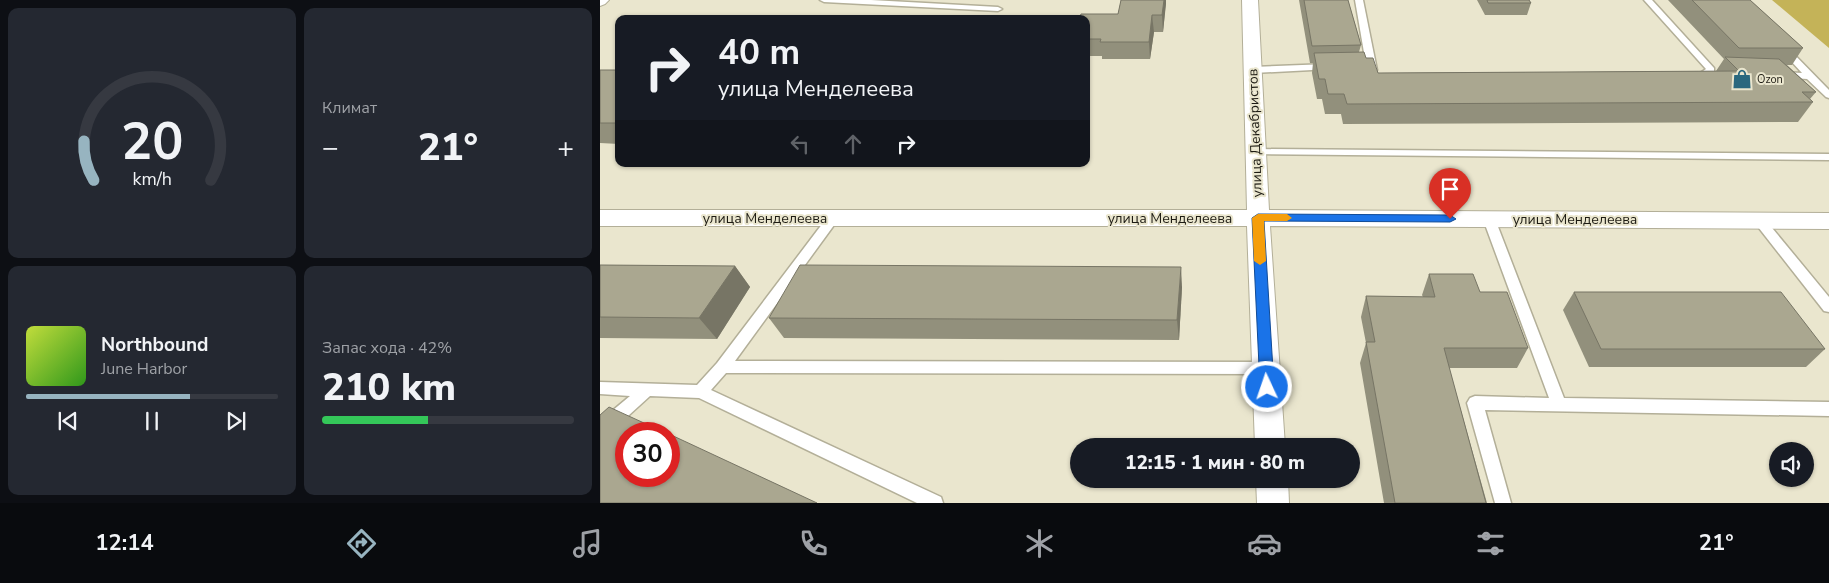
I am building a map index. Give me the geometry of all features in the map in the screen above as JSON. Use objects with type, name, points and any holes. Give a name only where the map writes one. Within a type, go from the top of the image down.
[{"type":"street","name":"улица Декабристов","points":[[1250,0],[1258,218],[1270,438]]},
{"type":"street","name":"улица Менделеева","points":[[600,218],[1258,218],[1829,221]]},
{"type":"street","points":[[1272,488],[1273,503]]},
{"type":"lane","points":[[824,0],[998,9]]},
{"type":"lane","points":[[1359,0],[1373,70]]},
{"type":"lane","points":[[1648,0],[1716,70],[1698,80],[1689,80]]},
{"type":"lane","points":[[1777,42],[1829,95]]},
{"type":"lane","points":[[1253,70],[1338,67]]},
{"type":"lane","points":[[1770,74],[1810,76]]},
{"type":"lane","points":[[1256,152],[1829,157]]},
{"type":"lane","points":[[700,392],[722,367],[833,218]]},
{"type":"lane","points":[[1489,219],[1559,404]]},
{"type":"lane","points":[[1759,220],[1829,307]]},
{"type":"lane","points":[[722,367],[1266,368]]},
{"type":"lane","points":[[600,388],[700,392],[935,503]]},
{"type":"lane","points":[[600,430],[647,390]]},
{"type":"lane","points":[[1503,503],[1475,403],[1829,409]]},
{"type":"shaded area","points":[[1772,0],[1829,0],[1829,48]]},
{"type":"building","points":[[1121,0],[1164,0],[1162,15],[1152,15],[1149,42],[1100,42],[1101,39],[1090,39],[1090,15],[1081,14],[1118,14]]},
{"type":"building","points":[[1304,0],[1348,0],[1361,45],[1312,46]]},
{"type":"building","points":[[1487,0],[1529,0],[1531,3],[1488,3]]},
{"type":"building","points":[[1692,0],[1750,0],[1803,48],[1739,48]]},
{"type":"building","points":[[1364,52],[1366,58],[1373,58],[1378,73],[1739,71],[1725,57],[1779,59],[1816,92],[1802,92],[1813,102],[1347,104],[1344,94],[1328,94],[1325,79],[1319,79],[1314,53]]},
{"type":"building","points":[[600,70],[615,70],[615,123],[600,123]]},
{"type":"building","points":[[600,265],[735,266],[699,318],[600,317]]},
{"type":"building","points":[[800,265],[1181,267],[1177,320],[769,318]]},
{"type":"building","points":[[1429,274],[1473,274],[1480,292],[1507,292],[1528,348],[1444,348],[1486,503],[1395,503],[1366,342],[1375,342],[1366,296],[1435,297]]},
{"type":"building","points":[[1574,292],[1781,292],[1825,349],[1601,349]]},
{"type":"building","points":[[609,407],[642,422],[615,422],[615,487],[680,487],[680,439],[817,503],[600,503],[600,415]]},
{"type":"slow traffic","points":[[1260,261],[1258,218],[1287,218]]},
{"type":"place","name":"Ozon","points":[[1742,79]]},
{"type":"route","points":[[1267,387],[1258,218],[1450,219]]}]
